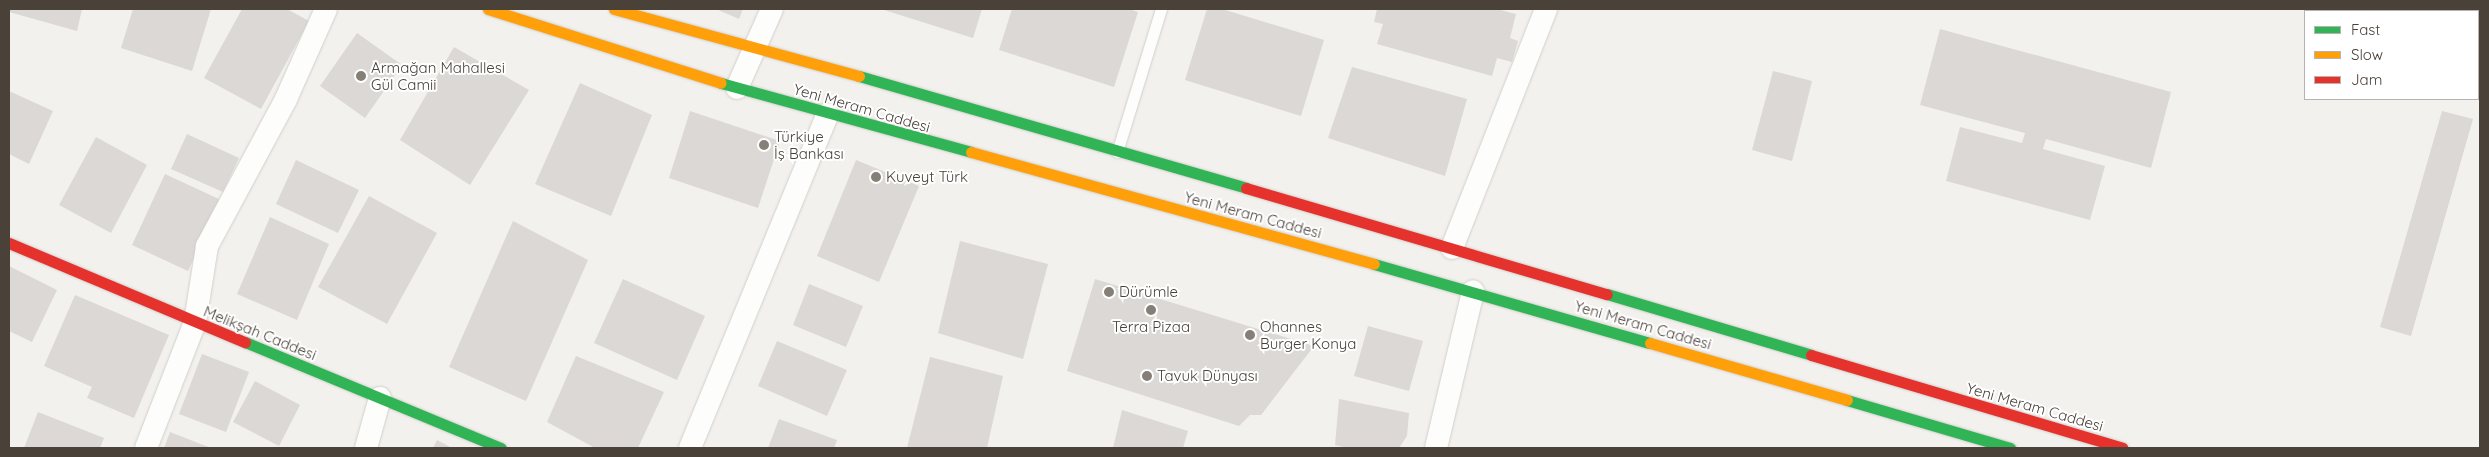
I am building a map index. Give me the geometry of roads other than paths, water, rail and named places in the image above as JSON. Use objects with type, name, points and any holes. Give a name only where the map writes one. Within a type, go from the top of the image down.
[{"type":"main road","name":"Yeni Meram Caddesi","points":[[488,9],[737,88],[1474,291],[2010,448]]},
{"type":"main road","name":"Yeni Meram Caddesi","points":[[614,9],[754,46],[1452,248],[2122,448]]},
{"type":"main road","name":"Melikşah Caddesi","points":[[9,243],[501,448]]},
{"type":"street","points":[[146,448],[196,322],[207,246],[286,99],[326,9]]},
{"type":"street","points":[[737,88],[772,9]]},
{"type":"street","points":[[1452,248],[1546,9]]},
{"type":"street","points":[[690,448],[828,114]]},
{"type":"street","points":[[1436,448],[1474,291]]},
{"type":"street","points":[[366,448],[380,398]]},
{"type":"lane","points":[[1116,152],[1160,9]]},
{"type":"place","name":"Armağan Mahallesi Gül Camii","points":[[361,76]]},
{"type":"place","name":"Türkiye İş Bankası","points":[[764,145]]},
{"type":"place","name":"Kuveyt Türk","points":[[876,177]]},
{"type":"place","name":"Dürümle","points":[[1109,292]]},
{"type":"place","name":"Terra Pizaa","points":[[1151,310]]},
{"type":"place","name":"Ohannes Burger Konya","points":[[1250,335]]},
{"type":"place","name":"Tavuk Dünyası","points":[[1147,376]]}]
